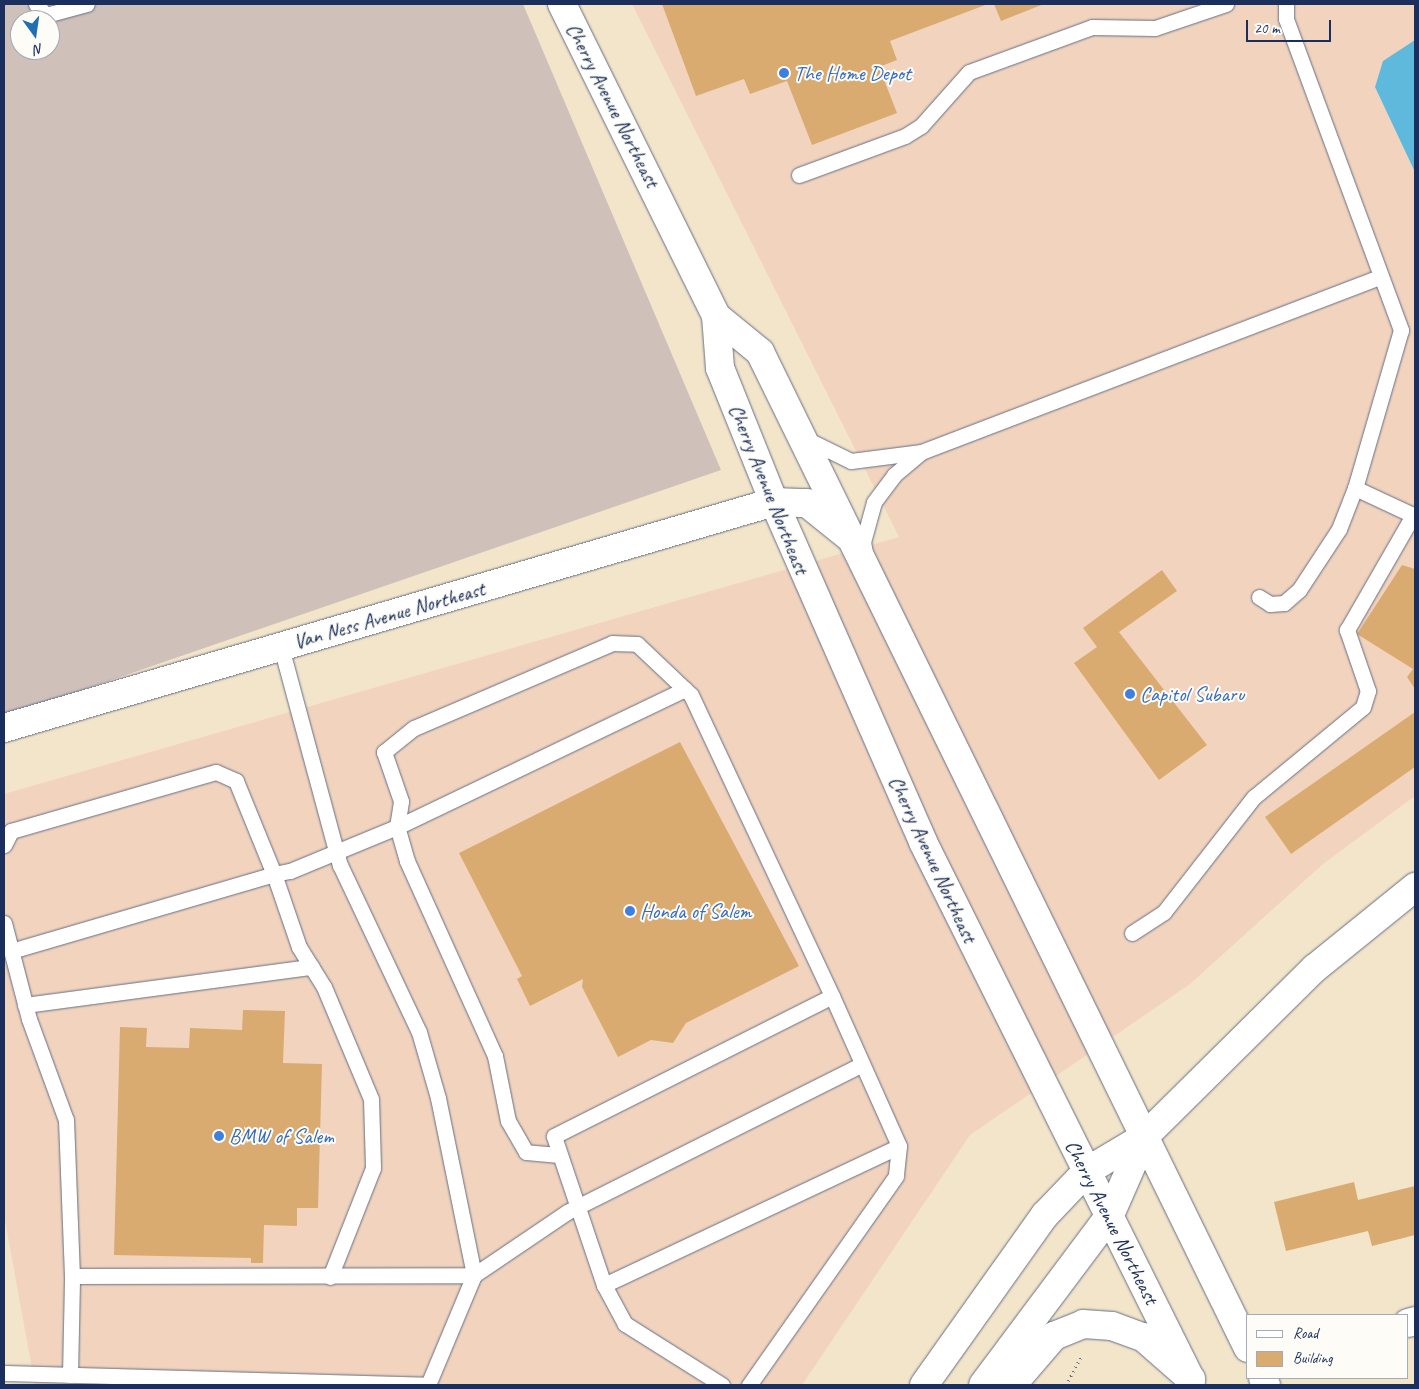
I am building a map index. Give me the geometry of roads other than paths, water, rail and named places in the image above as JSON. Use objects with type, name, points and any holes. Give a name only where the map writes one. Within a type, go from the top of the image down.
[{"type":"main road","name":"Cherry Avenue Northeast","points":[[562,4],[716,316],[720,368],[774,502],[923,842],[1193,1382]]},
{"type":"main road","name":"Cherry Avenue Northeast","points":[[716,316],[760,352],[803,436],[1246,1344]]},
{"type":"main road","name":"Van Ness Avenue Northeast","points":[[4,728],[774,502],[807,504],[854,541]]},
{"type":"main road","points":[[924,1385],[1045,1215],[1088,1171],[1144,1137],[1314,968],[1415,887]]},
{"type":"main road","points":[[983,1385],[1110,1215],[1144,1137]]},
{"type":"main road","points":[[1012,1385],[1054,1336],[1083,1324],[1112,1326],[1143,1337],[1193,1382]]},
{"type":"lane","points":[[36,4],[46,16],[87,4]]},
{"type":"lane","points":[[799,176],[905,136],[920,126],[969,72],[1092,27],[1155,28],[1226,4]]},
{"type":"lane","points":[[1259,597],[1270,604],[1284,603],[1300,590],[1339,529],[1355,488],[1399,348],[1401,330],[1380,278],[1286,19],[1286,4]]},
{"type":"lane","points":[[803,436],[827,452],[851,461],[921,452],[1380,278]]},
{"type":"lane","points":[[870,574],[863,542],[867,518],[894,475],[921,452]]},
{"type":"lane","points":[[1132,933],[1164,912],[1254,797],[1363,706],[1368,691],[1347,630],[1414,516],[1355,488]]},
{"type":"lane","points":[[560,1155],[526,1152],[508,1121],[495,1056],[407,861],[397,828],[401,801],[384,752],[414,728],[612,643],[637,644],[685,689],[832,996],[899,1146],[896,1176],[749,1385]]},
{"type":"lane","points":[[4,1373],[428,1385],[474,1275],[438,1098],[420,1032],[337,855],[281,647]]},
{"type":"lane","points":[[11,951],[337,855],[685,689]]},
{"type":"lane","points":[[4,846],[10,830],[216,772],[236,780],[274,874],[299,947],[352,1048],[371,1099],[373,1168],[330,1277]]},
{"type":"lane","points":[[4,924],[25,1005],[66,1120],[72,1276],[70,1375]]},
{"type":"lane","points":[[25,1005],[311,967]]},
{"type":"lane","points":[[722,1385],[624,1324],[604,1285],[575,1208],[554,1136],[832,996]]},
{"type":"lane","points":[[72,1276],[330,1277],[474,1275],[575,1208],[862,1064]]},
{"type":"lane","points":[[604,1285],[899,1146]]},
{"type":"water","points":[[1415,40],[1415,172],[1375,87],[1383,61]]},
{"type":"place","name":"The Home Depot","points":[[784,73]]},
{"type":"place","name":"Capitol Subaru","points":[[1130,694]]},
{"type":"place","name":"Honda of Salem","points":[[630,911]]},
{"type":"place","name":"BMW of Salem","points":[[219,1136]]}]
